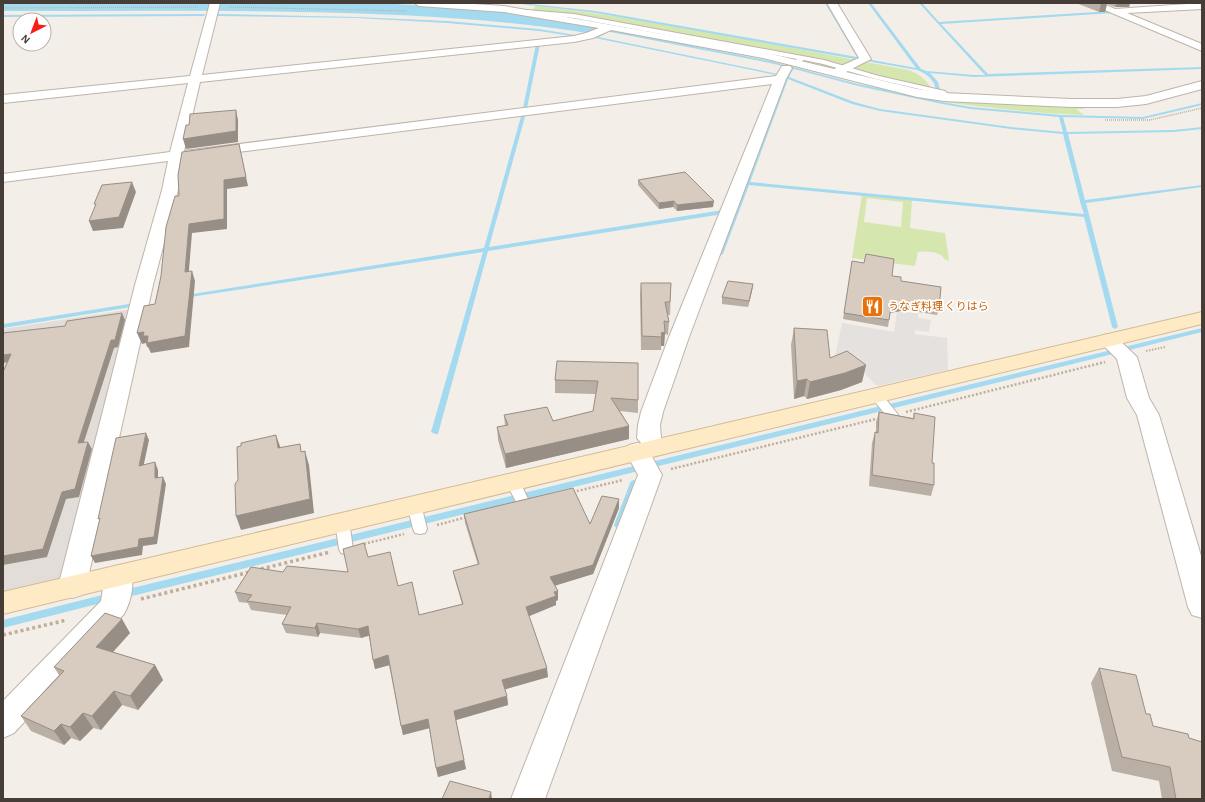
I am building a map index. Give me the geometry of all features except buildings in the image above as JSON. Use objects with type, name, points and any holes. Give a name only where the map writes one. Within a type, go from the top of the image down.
[{"type":"street","points":[[419,3],[504,9],[530,7],[604,29],[791,66],[834,73],[917,93],[948,97],[1071,103],[1117,103],[1152,98],[1202,85]]},
{"type":"street","points":[[832,3],[864,60],[834,73]]},
{"type":"street","points":[[1092,3],[1202,48]]},
{"type":"street","points":[[72,587],[144,285],[170,190],[176,156],[214,5]]},
{"type":"street","points":[[1113,11],[1202,6]]},
{"type":"street","points":[[3,99],[586,37],[604,29]]},
{"type":"street","points":[[3,178],[524,111],[791,66]]},
{"type":"street","points":[[528,799],[650,475],[645,457],[650,438],[649,425],[652,412],[678,337],[791,66]]},
{"type":"street","points":[[3,603],[72,587],[117,587],[343,526],[417,518],[518,493],[645,457],[885,406],[1116,346],[1202,318]]},
{"type":"street","points":[[1116,346],[1129,362],[1138,398],[1148,415],[1202,607]]},
{"type":"street","points":[[3,723],[114,606],[117,587]]},
{"type":"lane","points":[[530,7],[586,18],[791,66],[846,68],[943,92],[948,97]]},
{"type":"lane","points":[[343,526],[345,547]]},
{"type":"path","points":[[3,8],[214,5]]},
{"type":"path","points":[[3,635],[73,618]]},
{"type":"shaded area","points":[[132,309],[62,578],[3,592],[3,329]]},
{"type":"shaded area","points":[[897,312],[918,313],[918,318],[931,320],[929,332],[915,330],[915,334],[947,338],[948,370],[877,386],[857,366],[834,361],[842,323],[894,332]]},
{"type":"green space","points":[[536,6],[676,26],[908,70],[921,77],[931,88],[922,86],[914,90],[808,61],[532,10]]},
{"type":"green space","points":[[938,99],[1081,107],[1085,109],[1076,109],[1084,115],[1047,113],[974,106],[938,101]]},
{"type":"green space","points":[[862,195],[912,200],[910,228],[945,233],[949,261],[941,255],[927,251],[918,252],[915,266],[852,258]],"holes":[[[867,198],[903,202],[901,227],[864,222]]]},
{"type":"waterway","points":[[513,3],[596,12],[920,70]]},
{"type":"waterway","points":[[826,3],[859,58]]},
{"type":"waterway","points":[[869,3],[920,70]]},
{"type":"waterway","points":[[920,3],[939,23]]},
{"type":"waterway","points":[[3,6],[340,7],[488,14],[599,29]]},
{"type":"waterway","points":[[939,23],[1112,12]]},
{"type":"waterway","points":[[3,16],[204,15]]},
{"type":"waterway","points":[[218,15],[402,19],[493,25],[585,37]]},
{"type":"waterway","points":[[939,23],[987,75]]},
{"type":"waterway","points":[[601,29],[770,62],[794,68]]},
{"type":"waterway","points":[[580,40],[592,38],[604,33]]},
{"type":"waterway","points":[[595,37],[776,74]]},
{"type":"waterway","points":[[486,250],[524,113],[538,44]]},
{"type":"waterway","points":[[747,183],[790,70],[794,68]]},
{"type":"waterway","points":[[794,68],[858,85],[942,103],[971,108],[1061,116]]},
{"type":"waterway","points":[[927,72],[974,76],[1202,68]]},
{"type":"waterway","points":[[920,70],[934,79],[938,90]]},
{"type":"waterway","points":[[788,78],[853,103],[880,110],[1011,128],[1065,133]]},
{"type":"waterway","points":[[1061,116],[1143,118],[1202,104]]},
{"type":"waterway","points":[[1061,116],[1065,133]]},
{"type":"waterway","points":[[1065,133],[1174,131],[1202,128]]},
{"type":"waterway","points":[[1065,133],[1083,202]]},
{"type":"waterway","points":[[720,254],[747,183]]},
{"type":"waterway","points":[[747,183],[1086,216]]},
{"type":"waterway","points":[[1083,202],[1202,186]]},
{"type":"waterway","points":[[1083,202],[1115,327]]},
{"type":"waterway","points":[[486,250],[723,212]]},
{"type":"waterway","points":[[186,297],[486,250]]},
{"type":"waterway","points":[[435,432],[486,250]]},
{"type":"waterway","points":[[3,326],[129,306]]},
{"type":"waterway","points":[[124,594],[1202,330]]},
{"type":"waterway","points":[[618,525],[634,483]]},
{"type":"waterway","points":[[3,624],[110,597]]},
{"type":"place","name":"うなぎ料理 くりはら","points":[[873,306]]}]
